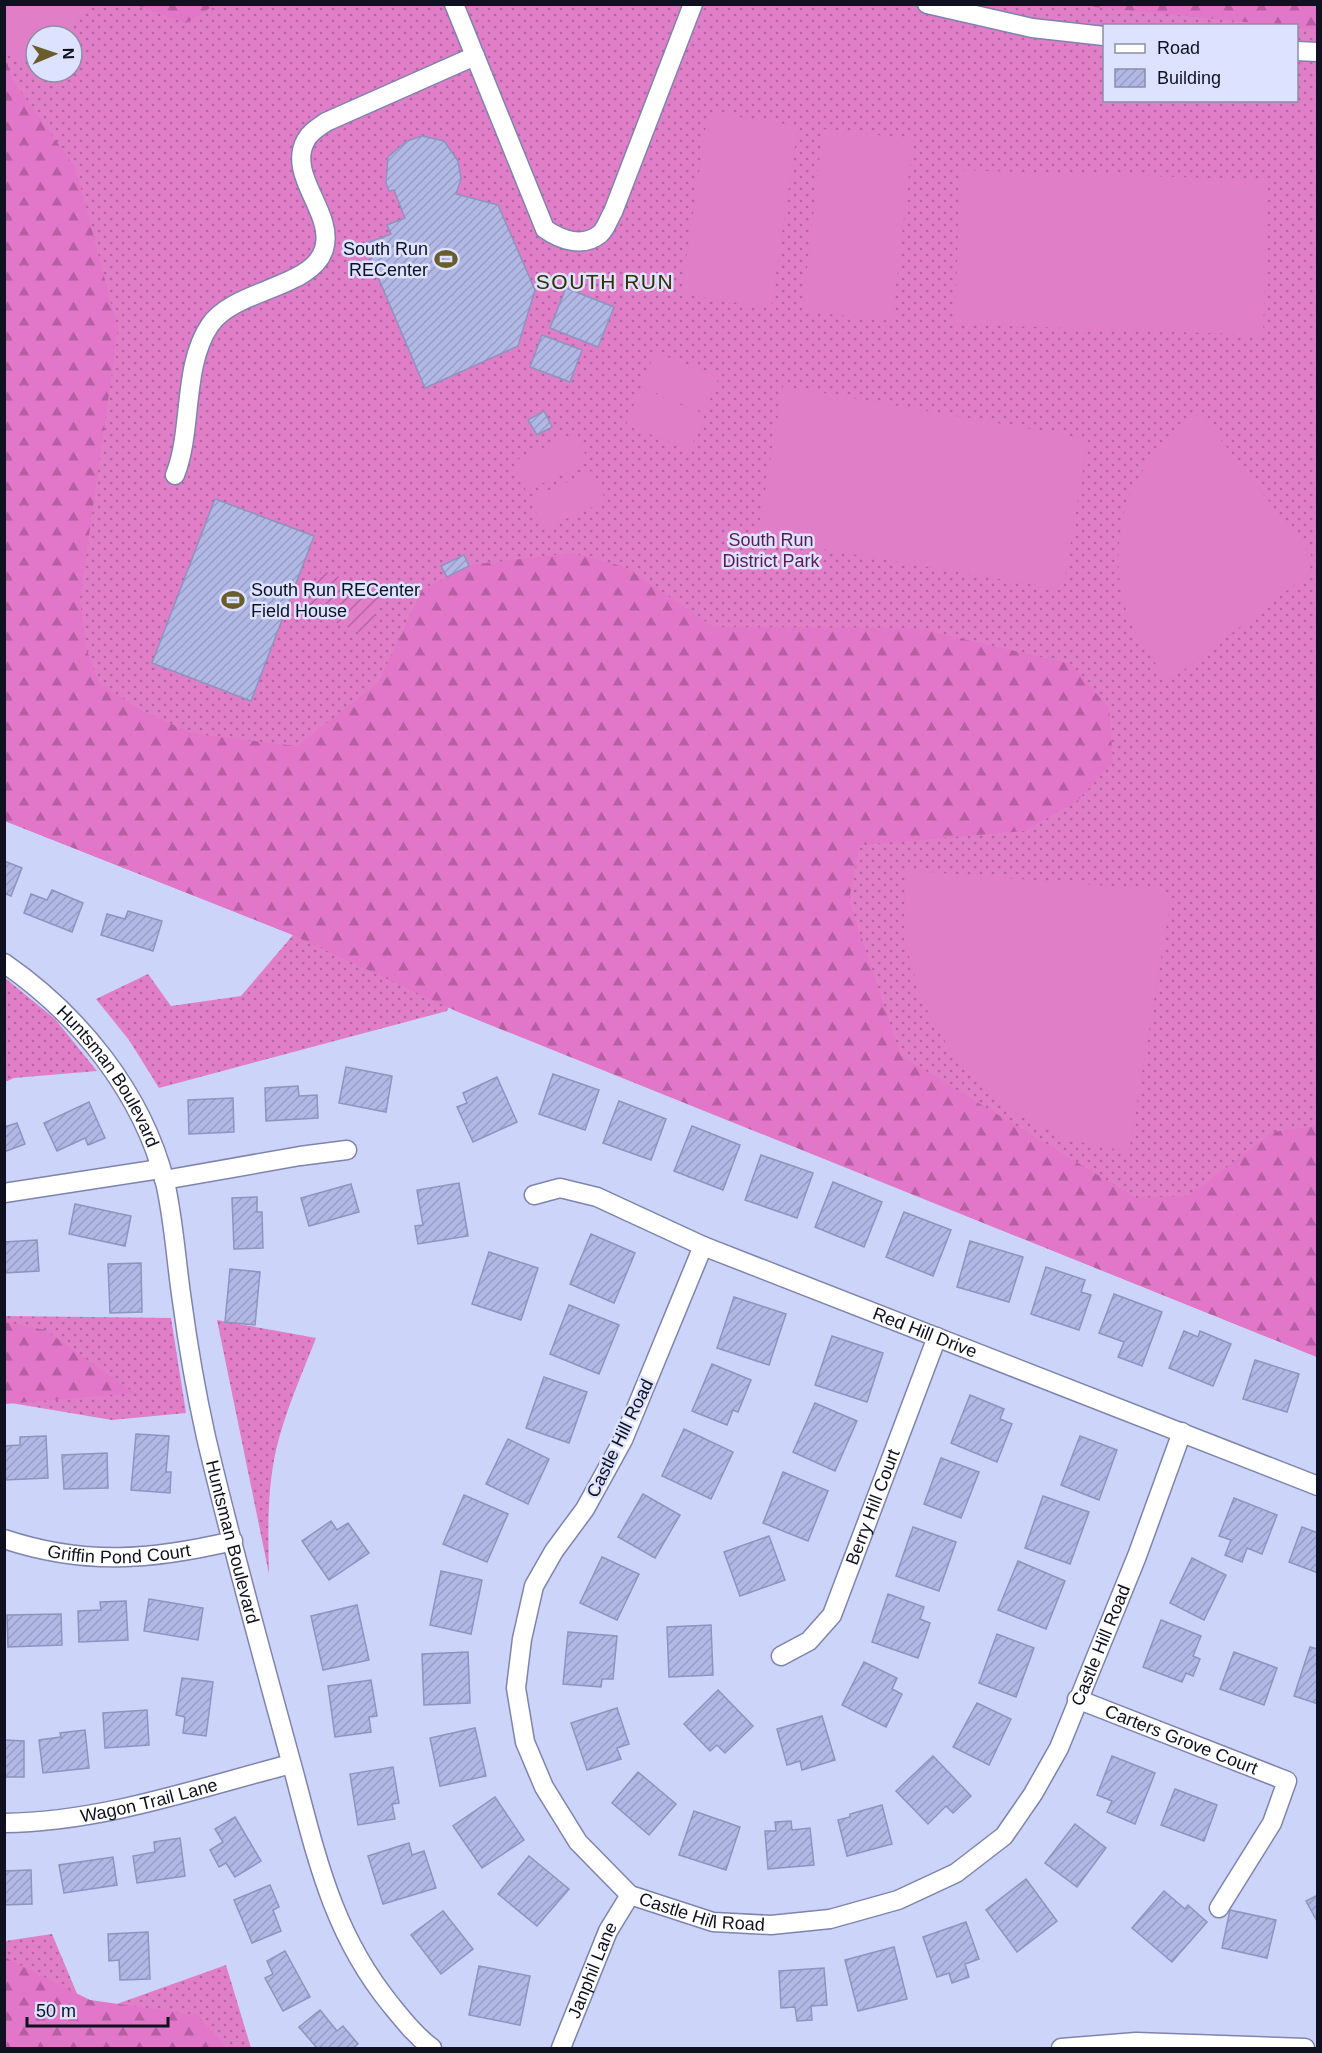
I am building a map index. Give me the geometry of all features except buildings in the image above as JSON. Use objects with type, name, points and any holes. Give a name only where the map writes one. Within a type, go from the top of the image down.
[{"type":"street","points":[[454,4],[545,229],[561,240],[582,242],[601,233],[613,212],[693,4]]},
{"type":"street","points":[[927,4],[1032,28],[1103,36]]},
{"type":"street","points":[[1298,51],[1317,52]]},
{"type":"street","points":[[175,476],[183,457],[197,356],[210,325],[223,311],[245,298],[302,274],[316,262],[324,248],[326,233],[302,159],[306,138],[326,122],[475,56]]},
{"type":"street","name":"Huntsman Boulevard","points":[[4,963],[53,1000],[109,1064],[130,1099],[162,1174],[194,1381],[233,1541],[321,1873],[349,1944],[372,1981],[417,2037],[432,2049]]},
{"type":"street","name":"Huntsman Boulevard","points":[[4,1193],[347,1150]]},
{"type":"street","name":"Red Hill Drive","points":[[534,1195],[560,1188],[597,1197],[703,1245],[1317,1486]]},
{"type":"street","name":"Castle Hill Road","points":[[703,1245],[623,1440],[585,1509],[554,1551],[534,1586],[522,1639],[516,1688],[525,1742],[544,1786],[578,1842],[630,1895],[713,1922],[771,1925],[830,1919],[898,1900],[956,1873],[1004,1836],[1033,1794],[1059,1748],[1137,1556],[1182,1432]]},
{"type":"street","name":"Berry Hill Court","points":[[781,1656],[809,1641],[832,1615],[937,1337]]},
{"type":"street","name":"Griffin Pond Court","points":[[4,1539],[57,1554],[120,1559],[160,1556],[233,1541]]},
{"type":"street","name":"Carters Grove Court","points":[[1077,1699],[1287,1781],[1272,1822],[1219,1908]]},
{"type":"street","name":"Wagon Trail Lane","points":[[4,1823],[62,1820],[124,1807],[291,1764]]},
{"type":"street","name":"Janphil Lane","points":[[561,2049],[608,1931],[630,1895]]},
{"type":"street","points":[[1061,2049],[1155,2042],[1305,2049]]},
{"type":"green space","points":[[5,4],[96,5],[73,24],[24,24],[24,64],[22,66],[5,46]]},
{"type":"green space","points":[[215,4],[186,23],[136,5]]},
{"type":"green space","name":"South Run District Park","points":[[4,5],[1317,5],[1317,1357],[449,1007],[447,1011],[159,1088],[129,1040],[96,999],[148,974],[171,1006],[241,996],[293,935],[5,821]]},
{"type":"green space","points":[[1085,5],[1317,5],[1317,29],[1298,27],[1298,24],[1267,24]]},
{"type":"green space","points":[[4,52],[12,79],[76,169],[118,330],[80,599],[87,651],[99,683],[144,712],[195,734],[297,746],[378,683],[422,590],[469,565],[573,553],[625,567],[714,627],[915,628],[1071,664],[1109,708],[1113,763],[1075,803],[1024,831],[860,845],[849,900],[901,1056],[1136,1198],[1189,1196],[1273,1132],[1317,1126],[1317,1357],[458,1012],[293,935],[5,821]]},
{"type":"green space","points":[[708,112],[798,126],[771,308],[681,294]]},
{"type":"green space","points":[[823,129],[913,139],[892,321],[802,311]]},
{"type":"green space","points":[[960,170],[1268,180],[1263,335],[955,324]]},
{"type":"green space","points":[[655,352],[719,377],[705,413],[641,387]]},
{"type":"green space","points":[[783,386],[1088,439],[1063,590],[757,538]]},
{"type":"green space","points":[[640,389],[705,414],[690,450],[626,425]]},
{"type":"green space","points":[[1200,413],[1311,555],[1310,573],[1168,682],[1145,649],[1126,611],[1119,573],[1120,534],[1129,497],[1143,470],[1166,444]]},
{"type":"green space","points":[[575,433],[589,462],[526,491],[513,462]]},
{"type":"green space","points":[[592,471],[606,501],[543,529],[530,499]]},
{"type":"green space","points":[[322,570],[383,594],[367,635],[306,611]]},
{"type":"green space","points":[[905,870],[1159,890],[1170,905],[1129,1152],[1066,1139],[1005,1108],[958,1064],[922,1001],[904,940]]},
{"type":"green space","points":[[5,978],[55,1019],[97,1071],[14,1078],[5,1082]]},
{"type":"green space","points":[[4,1316],[171,1318],[186,1413],[112,1420],[5,1402]]},
{"type":"green space","points":[[217,1320],[316,1338],[289,1407],[273,1465],[268,1528],[269,1574]]},
{"type":"green space","points":[[5,1322],[45,1330],[134,1393],[5,1404]]},
{"type":"green space","points":[[52,1934],[86,2015],[226,1965],[251,2048],[5,2048],[5,1941]]},
{"type":"green space","points":[[4,1957],[90,2000],[197,2015],[227,2048],[5,2048]]},
{"type":"place","name":"South Run RECenter","points":[[446,259]]},
{"type":"place","name":"South Run RECenter Field House","points":[[233,600]]},
{"type":"district","name":"SOUTH RUN","points":[[605,282]]}]
